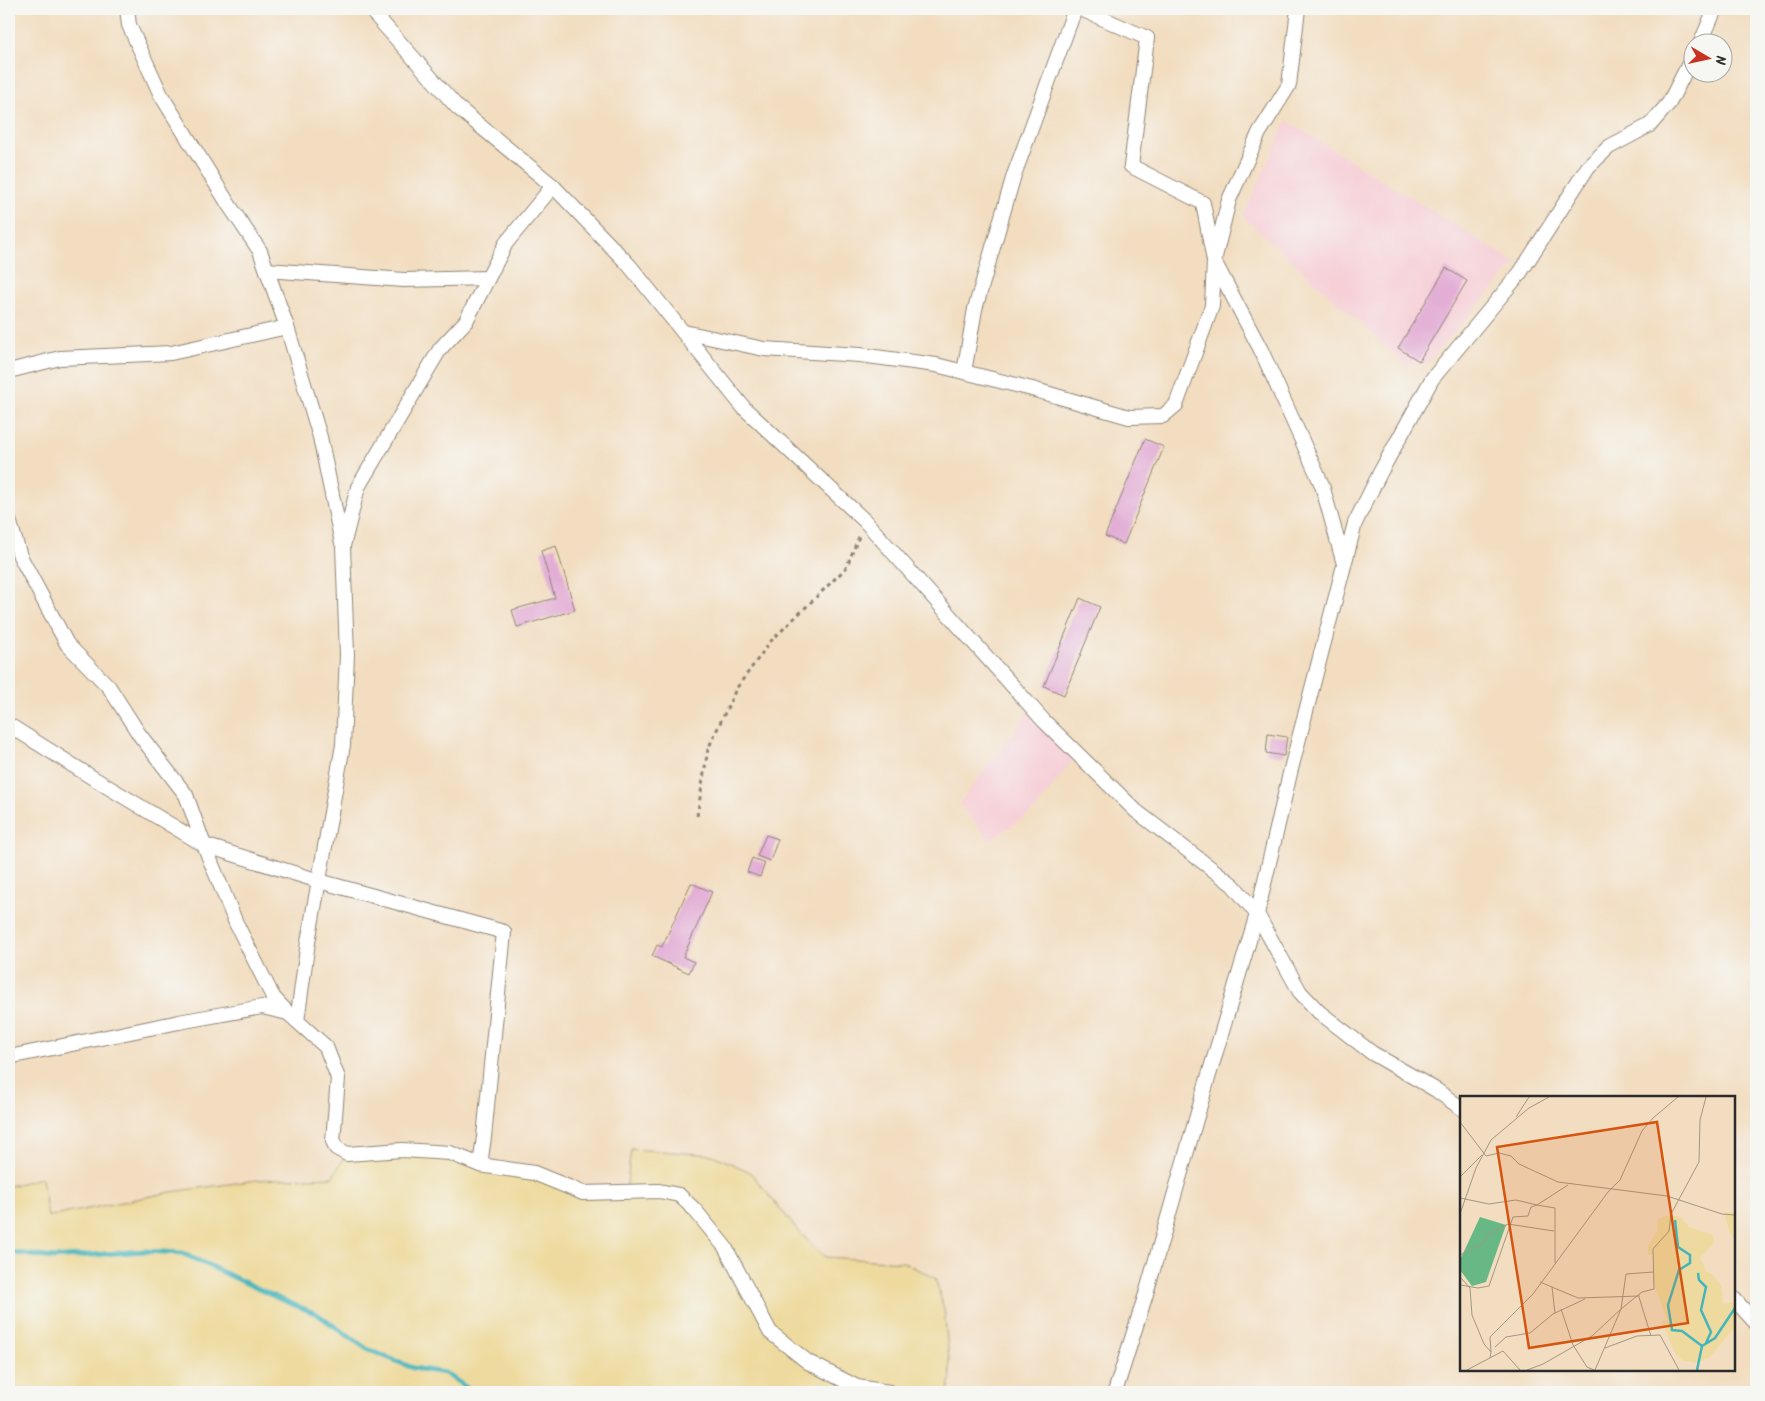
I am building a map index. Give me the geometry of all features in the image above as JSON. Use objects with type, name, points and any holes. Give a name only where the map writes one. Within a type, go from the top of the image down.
[{"type":"street","points":[[127,9],[129,25],[161,95],[229,205],[260,251],[287,327],[320,437],[343,546],[347,655],[343,745],[320,881],[292,1017]]},
{"type":"street","points":[[370,9],[457,107],[553,186],[629,265],[744,408],[865,522],[1044,722],[1136,811],[1233,885],[1257,914],[1300,992],[1319,1012],[1372,1053],[1436,1090],[1460,1107]]},
{"type":"street","points":[[964,372],[974,310],[1014,175],[1075,9]]},
{"type":"street","points":[[1081,9],[1148,38],[1131,166],[1203,203],[1214,261],[1261,350],[1322,485],[1344,565]]},
{"type":"street","points":[[684,332],[764,349],[860,355],[936,365],[1130,418],[1163,416],[1176,405],[1212,306],[1214,261],[1229,200],[1259,133],[1290,85],[1298,9]]},
{"type":"street","points":[[1705,32],[1715,9]]},
{"type":"street","points":[[1115,1392],[1146,1294],[1257,914],[1291,769],[1355,523],[1381,470],[1432,378],[1520,272],[1588,167],[1609,147],[1650,125],[1669,103],[1682,78]]},
{"type":"street","points":[[343,546],[358,487],[440,349],[466,321],[506,243],[553,186]]},
{"type":"street","points":[[267,270],[404,280],[488,278]]},
{"type":"street","points":[[9,371],[60,358],[171,353],[287,327]]},
{"type":"street","points":[[9,520],[20,556],[67,644],[109,687],[139,734],[186,795],[236,924],[273,997],[292,1017],[326,1047],[338,1078],[333,1141],[336,1148],[347,1154],[402,1150],[450,1153],[480,1165],[534,1174],[582,1193],[658,1191],[679,1195],[694,1208],[725,1247],[770,1332],[808,1362],[824,1371],[857,1387],[888,1392]]},
{"type":"street","points":[[9,725],[204,845],[320,881],[504,932],[480,1165]]},
{"type":"street","points":[[9,1057],[262,1007],[292,1017]]},
{"type":"street","points":[[1735,1300],[1756,1323]]},
{"type":"path","points":[[697,816],[708,749],[736,689],[770,642],[846,568],[865,522]]},
{"type":"shaded area","points":[[1287,121],[1516,263],[1426,364],[1406,365],[1243,216]]},
{"type":"shaded area","points":[[1032,708],[1077,754],[1035,810],[990,840],[959,804]]},
{"type":"sand","points":[[631,1149],[713,1155],[750,1172],[800,1233],[825,1257],[903,1262],[935,1278],[944,1309],[951,1379],[948,1392],[9,1392],[9,1186],[42,1178],[48,1217],[171,1192],[258,1180],[332,1177],[347,1154],[450,1153],[583,1193],[626,1191]]},
{"type":"building","points":[[1446,268],[1467,281],[1419,361],[1398,348]]},
{"type":"building","points":[[1145,439],[1164,447],[1124,544],[1105,536]]},
{"type":"building","points":[[556,546],[575,610],[517,627],[512,610],[555,598],[541,551]]},
{"type":"building","points":[[1080,598],[1100,607],[1064,695],[1044,686]]},
{"type":"building","points":[[1268,734],[1287,737],[1284,756],[1266,753]]},
{"type":"building","points":[[766,835],[778,839],[770,861],[757,856]]},
{"type":"building","points":[[752,858],[765,863],[760,877],[747,872]]},
{"type":"building","points":[[691,883],[712,892],[683,957],[694,962],[689,973],[652,956],[657,945],[662,947]]},
{"type":"waterway","points":[[9,1252],[53,1258],[144,1251],[182,1253],[280,1299],[317,1314],[367,1349],[413,1368],[445,1373],[470,1392]]}]
